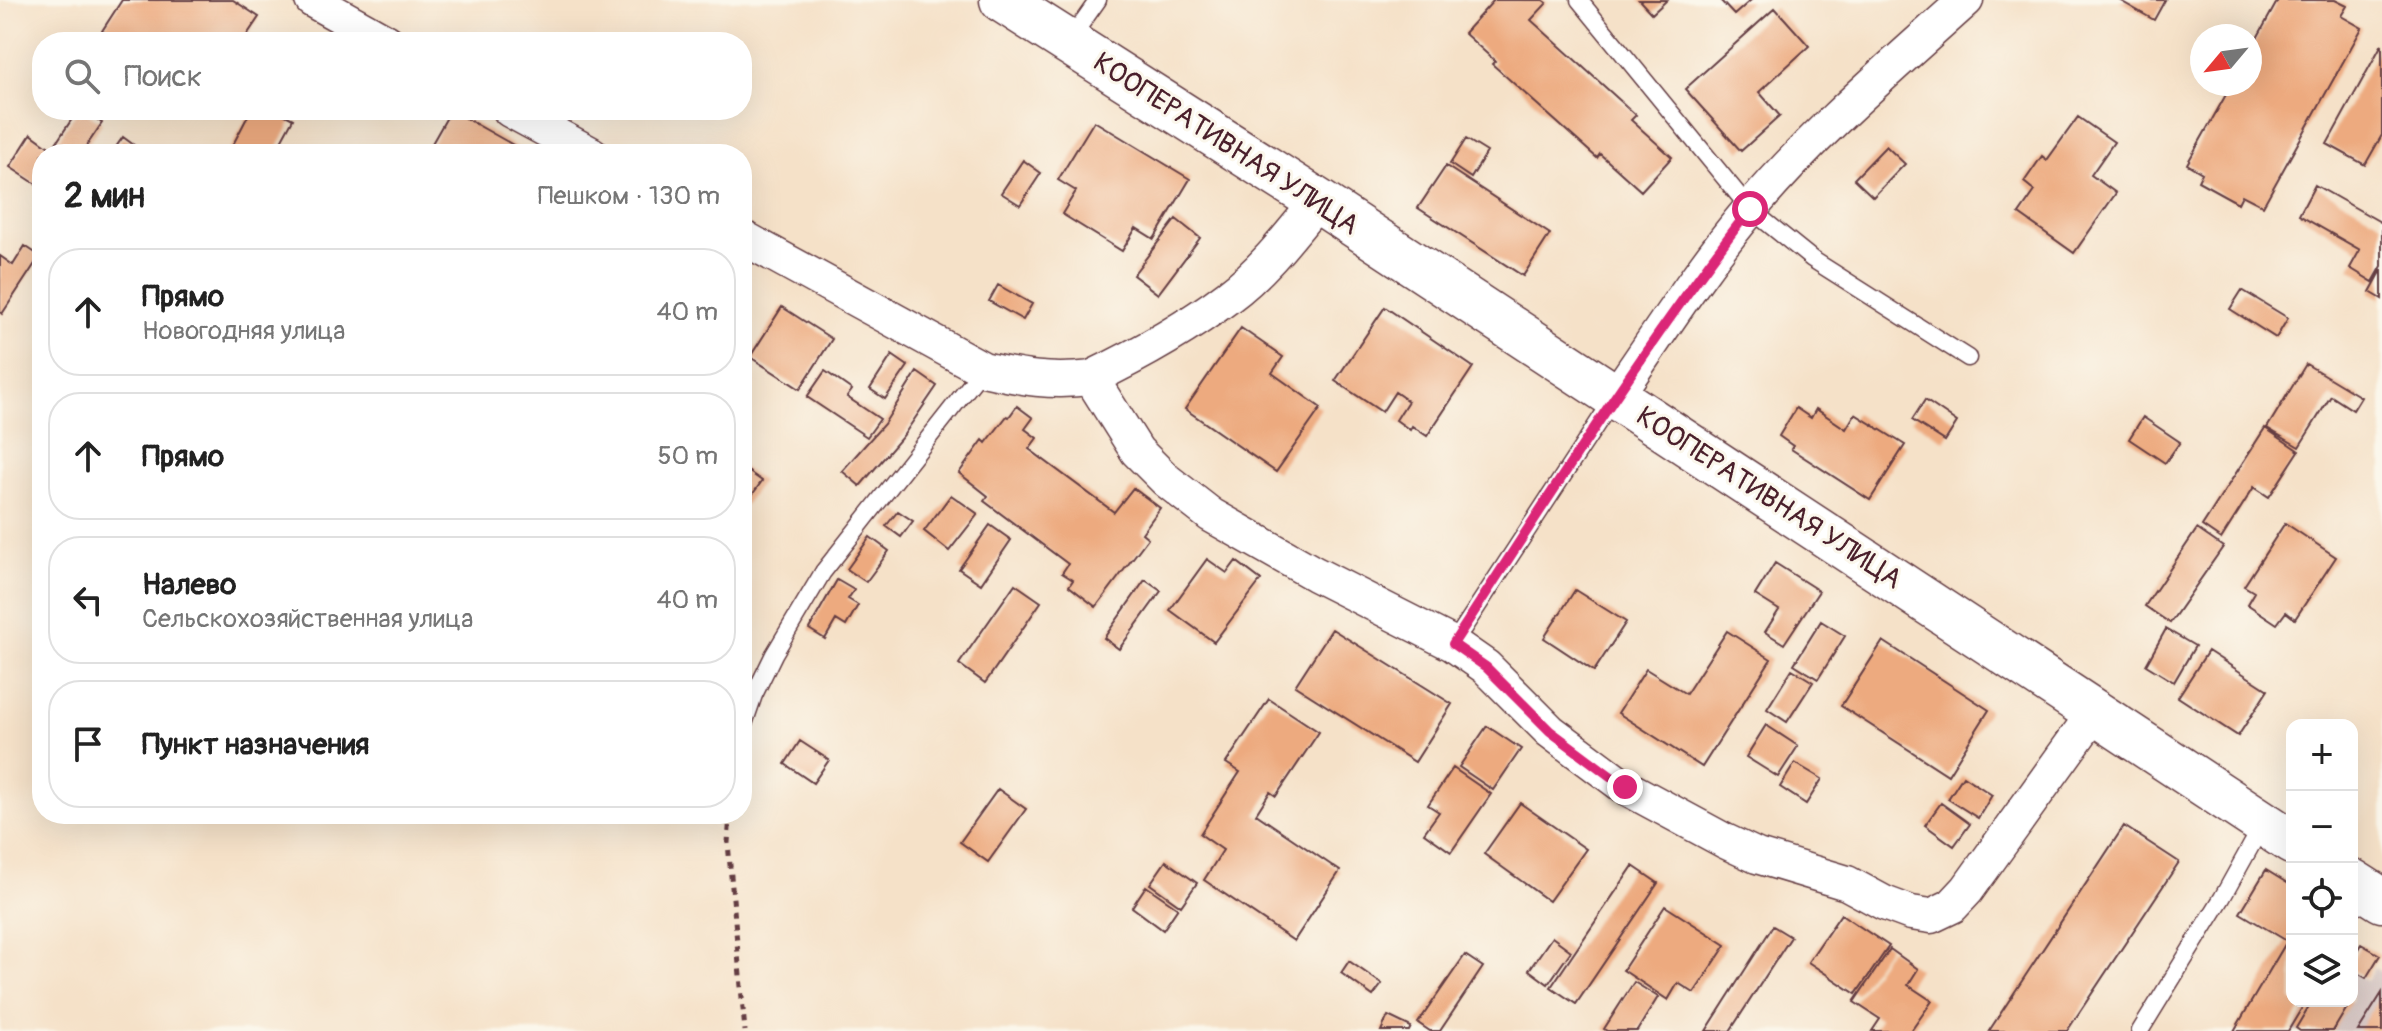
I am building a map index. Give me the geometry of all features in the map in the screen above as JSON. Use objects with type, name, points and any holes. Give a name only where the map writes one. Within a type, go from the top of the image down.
[{"type":"street","points":[[312,0],[369,32]]},
{"type":"street","name":"КООПЕРАТИВНАЯ УЛИЦА","points":[[1002,0],[1318,201],[2278,832]]},
{"type":"street","points":[[1615,397],[1750,209],[1819,133],[1966,0]]},
{"type":"street","points":[[528,120],[573,144]]},
{"type":"street","points":[[752,242],[983,369],[1026,379],[1062,382],[1091,378],[1135,357],[1230,295],[1276,252],[1318,201]]},
{"type":"street","points":[[1091,378],[1137,451],[1166,480],[1211,515],[1315,574],[1453,644],[1486,667],[1550,731],[1625,787],[1757,856],[1847,883],[1884,903],[1911,913],[1931,916],[1952,906],[1967,890],[2095,712]]},
{"type":"street","points":[[2358,885],[2382,900]]},
{"type":"lane","points":[[1068,42],[1098,0]]},
{"type":"lane","points":[[1579,0],[1750,209],[1812,259],[1968,358]]},
{"type":"lane","points":[[752,701],[774,654],[823,572],[983,369]]},
{"type":"lane","points":[[1453,644],[1615,397]]},
{"type":"lane","points":[[2140,1031],[2222,898],[2278,832]]},
{"type":"path","points":[[729,824],[728,843],[745,1031]]},
{"type":"shaded area","points":[[2375,968],[2382,972],[2382,1031],[2293,1031],[2307,1007],[2358,1007],[2358,976],[2367,981]]},
{"type":"building","points":[[122,0],[233,0],[259,17],[249,32],[102,31]]},
{"type":"building","points":[[1494,0],[1543,0],[1547,3],[1531,20],[1636,115],[1631,120],[1672,157],[1641,191],[1600,154],[1597,158],[1492,64],[1495,61],[1464,33]]},
{"type":"building","points":[[1639,0],[1667,0],[1652,14]]},
{"type":"building","points":[[1720,0],[1751,0],[1734,15]]},
{"type":"building","points":[[2119,0],[2165,0],[2154,20]]},
{"type":"building","points":[[2278,0],[2335,0],[2347,6],[2341,16],[2362,28],[2263,206],[2242,195],[2238,203],[2198,181],[2202,173],[2187,164],[2225,96],[2262,96],[2262,29]]},
{"type":"building","points":[[1775,8],[1809,46],[1759,92],[1780,116],[1741,151],[1685,89]]},
{"type":"building","points":[[2382,44],[2382,135],[2365,165],[2327,144]]},
{"type":"building","points":[[2078,117],[2114,142],[2091,175],[2116,193],[2074,253],[2019,214],[2035,191],[2024,182],[2042,156],[2047,160]]},
{"type":"building","points":[[71,120],[98,120],[102,123],[88,144],[55,144]]},
{"type":"building","points":[[246,120],[292,120],[279,144],[233,144]]},
{"type":"building","points":[[445,120],[469,120],[511,144],[432,144]]},
{"type":"building","points":[[1094,121],[1190,179],[1154,239],[1136,228],[1122,251],[1062,214],[1076,191],[1058,180]]},
{"type":"building","points":[[31,134],[45,144],[32,144],[32,181],[10,167]]},
{"type":"building","points":[[123,137],[132,144],[118,144]]},
{"type":"building","points":[[1466,139],[1487,152],[1471,178],[1450,164]]},
{"type":"building","points":[[1886,146],[1905,164],[1873,197],[1854,179]]},
{"type":"building","points":[[1023,160],[1041,173],[1020,205],[1001,193]]},
{"type":"building","points":[[1446,166],[1550,234],[1523,276],[1418,208]]},
{"type":"building","points":[[2315,185],[2382,223],[2382,266],[2373,282],[2350,268],[2360,250],[2299,215]]},
{"type":"building","points":[[1176,219],[1200,238],[1158,294],[1133,275]]},
{"type":"building","points":[[25,246],[32,251],[32,268],[2,314],[0,256],[13,265]]},
{"type":"building","points":[[2382,270],[2382,299],[2370,292]]},
{"type":"building","points":[[998,285],[1032,304],[1023,320],[989,301]]},
{"type":"building","points":[[2242,290],[2288,318],[2276,338],[2230,309]]},
{"type":"building","points":[[782,307],[832,339],[800,389],[752,358]]},
{"type":"building","points":[[1385,307],[1473,367],[1427,436],[1412,426],[1410,430],[1396,420],[1408,401],[1395,392],[1382,412],[1335,381]]},
{"type":"building","points":[[1241,328],[1283,357],[1272,373],[1321,408],[1276,472],[1185,409]]},
{"type":"building","points":[[892,355],[908,366],[885,399],[870,389]]},
{"type":"building","points":[[2306,364],[2361,397],[2353,410],[2331,396],[2299,447],[2267,428]]},
{"type":"building","points":[[825,371],[852,390],[847,397],[880,419],[867,437],[807,397]]},
{"type":"building","points":[[917,372],[937,386],[903,436],[860,486],[842,471],[884,424]]},
{"type":"building","points":[[1925,400],[1957,422],[1945,441],[1912,420]]},
{"type":"building","points":[[1017,406],[1033,418],[1025,429],[1037,438],[1029,449],[1114,512],[1133,488],[1160,508],[1142,533],[1148,538],[1096,607],[1069,586],[1073,580],[1062,573],[1068,564],[984,501],[988,496],[959,473],[983,440],[986,443]]},
{"type":"building","points":[[1796,408],[1811,418],[1816,409],[1846,429],[1855,414],[1905,445],[1870,500],[1791,449],[1793,446],[1779,436]]},
{"type":"building","points":[[2143,417],[2180,442],[2165,463],[2129,439]]},
{"type":"building","points":[[2265,428],[2299,451],[2269,497],[2254,487],[2221,539],[2202,526]]},
{"type":"building","points":[[752,474],[762,481],[752,495]]},
{"type":"building","points":[[951,495],[978,514],[949,551],[924,531]]},
{"type":"building","points":[[898,511],[913,521],[901,537],[886,526]]},
{"type":"building","points":[[2285,523],[2336,557],[2295,619],[2286,612],[2277,624],[2247,604],[2254,592],[2244,586]]},
{"type":"building","points":[[990,525],[1011,540],[981,584],[959,569]]},
{"type":"building","points":[[2197,529],[2223,547],[2170,623],[2145,606]]},
{"type":"building","points":[[870,537],[889,551],[866,582],[847,569]]},
{"type":"building","points":[[1207,559],[1227,573],[1236,561],[1261,580],[1214,642],[1170,610]]},
{"type":"building","points":[[1775,563],[1819,591],[1784,644],[1765,632],[1779,610],[1755,595]]},
{"type":"building","points":[[837,580],[854,590],[848,599],[858,605],[846,626],[836,620],[825,639],[809,629]]},
{"type":"building","points":[[1145,580],[1161,591],[1119,649],[1104,638]]},
{"type":"building","points":[[1015,584],[1041,602],[985,683],[959,664]]},
{"type":"building","points":[[1575,590],[1626,622],[1594,671],[1544,638]]},
{"type":"building","points":[[1821,621],[1845,636],[1818,679],[1794,664]]},
{"type":"building","points":[[1332,629],[1452,704],[1415,762],[1295,686]]},
{"type":"building","points":[[2166,629],[2195,646],[2174,682],[2146,665]]},
{"type":"building","points":[[1727,631],[1771,659],[1702,767],[1618,713],[1646,669],[1686,694]]},
{"type":"building","points":[[1883,641],[1989,710],[1948,775],[1841,706]]},
{"type":"building","points":[[2208,651],[2268,690],[2238,736],[2178,697]]},
{"type":"building","points":[[1792,669],[1813,682],[1787,722],[1767,709]]},
{"type":"building","points":[[1269,699],[1319,732],[1276,796],[1270,792],[1256,814],[1340,871],[1294,941],[1204,880],[1223,850],[1200,834],[1240,772],[1226,763]]},
{"type":"building","points":[[1766,725],[1798,746],[1778,777],[1746,757]]},
{"type":"building","points":[[1487,726],[1521,749],[1493,790],[1459,767]]},
{"type":"building","points":[[800,741],[829,760],[813,783],[785,764]]},
{"type":"building","points":[[1795,763],[1822,779],[1806,804],[1780,787]]},
{"type":"building","points":[[1453,768],[1491,794],[1451,852],[1424,833],[1439,812],[1428,805]]},
{"type":"building","points":[[1963,776],[1992,795],[1978,818],[1948,799]]},
{"type":"building","points":[[998,789],[1026,809],[988,862],[960,842]]},
{"type":"building","points":[[1520,803],[1586,849],[1549,901],[1484,854]]},
{"type":"building","points":[[1941,803],[1970,824],[1954,846],[1925,825]]},
{"type":"building","points":[[2124,826],[2179,862],[2067,1031],[1989,1031]]},
{"type":"building","points":[[1166,861],[1197,883],[1181,906],[1150,884]]},
{"type":"building","points":[[1633,866],[1658,883],[1576,1004],[1551,987]]},
{"type":"building","points":[[2266,870],[2286,882],[2286,940],[2240,913]]},
{"type":"building","points":[[1146,886],[1178,908],[1163,930],[1132,907]]},
{"type":"building","points":[[1665,906],[1726,945],[1694,993],[1678,983],[1668,1000],[1623,970]]},
{"type":"building","points":[[1841,914],[1889,946],[1856,994],[1808,962]]},
{"type":"building","points":[[1773,926],[1791,937],[1730,1031],[1706,1031]]},
{"type":"building","points":[[1552,937],[1571,951],[1548,984],[1529,970]]},
{"type":"building","points":[[2286,943],[2286,1007],[2302,1007],[2288,1031],[2234,1031]]},
{"type":"building","points":[[2361,944],[2380,955],[2366,978],[2358,973],[2358,949]]},
{"type":"building","points":[[1890,949],[1918,969],[1908,985],[1932,1001],[1911,1031],[1872,1031],[1880,1019],[1854,1002]]},
{"type":"building","points":[[1465,955],[1483,967],[1440,1031],[1430,1031],[1418,1023]]},
{"type":"building","points":[[1349,961],[1382,984],[1373,996],[1341,973]]},
{"type":"building","points":[[1634,982],[1658,997],[1637,1031],[1607,1031],[1604,1029]]},
{"type":"building","points":[[2382,993],[2382,1031],[2358,1031]]},
{"type":"building","points":[[2308,1007],[2347,1007],[2333,1031],[2300,1031],[2296,1028]]},
{"type":"building","points":[[1388,1016],[1411,1027],[1409,1031],[1381,1031]]},
{"type":"route","points":[[1625,787],[1550,731],[1486,667],[1453,644],[1615,397],[1750,209]]}]
